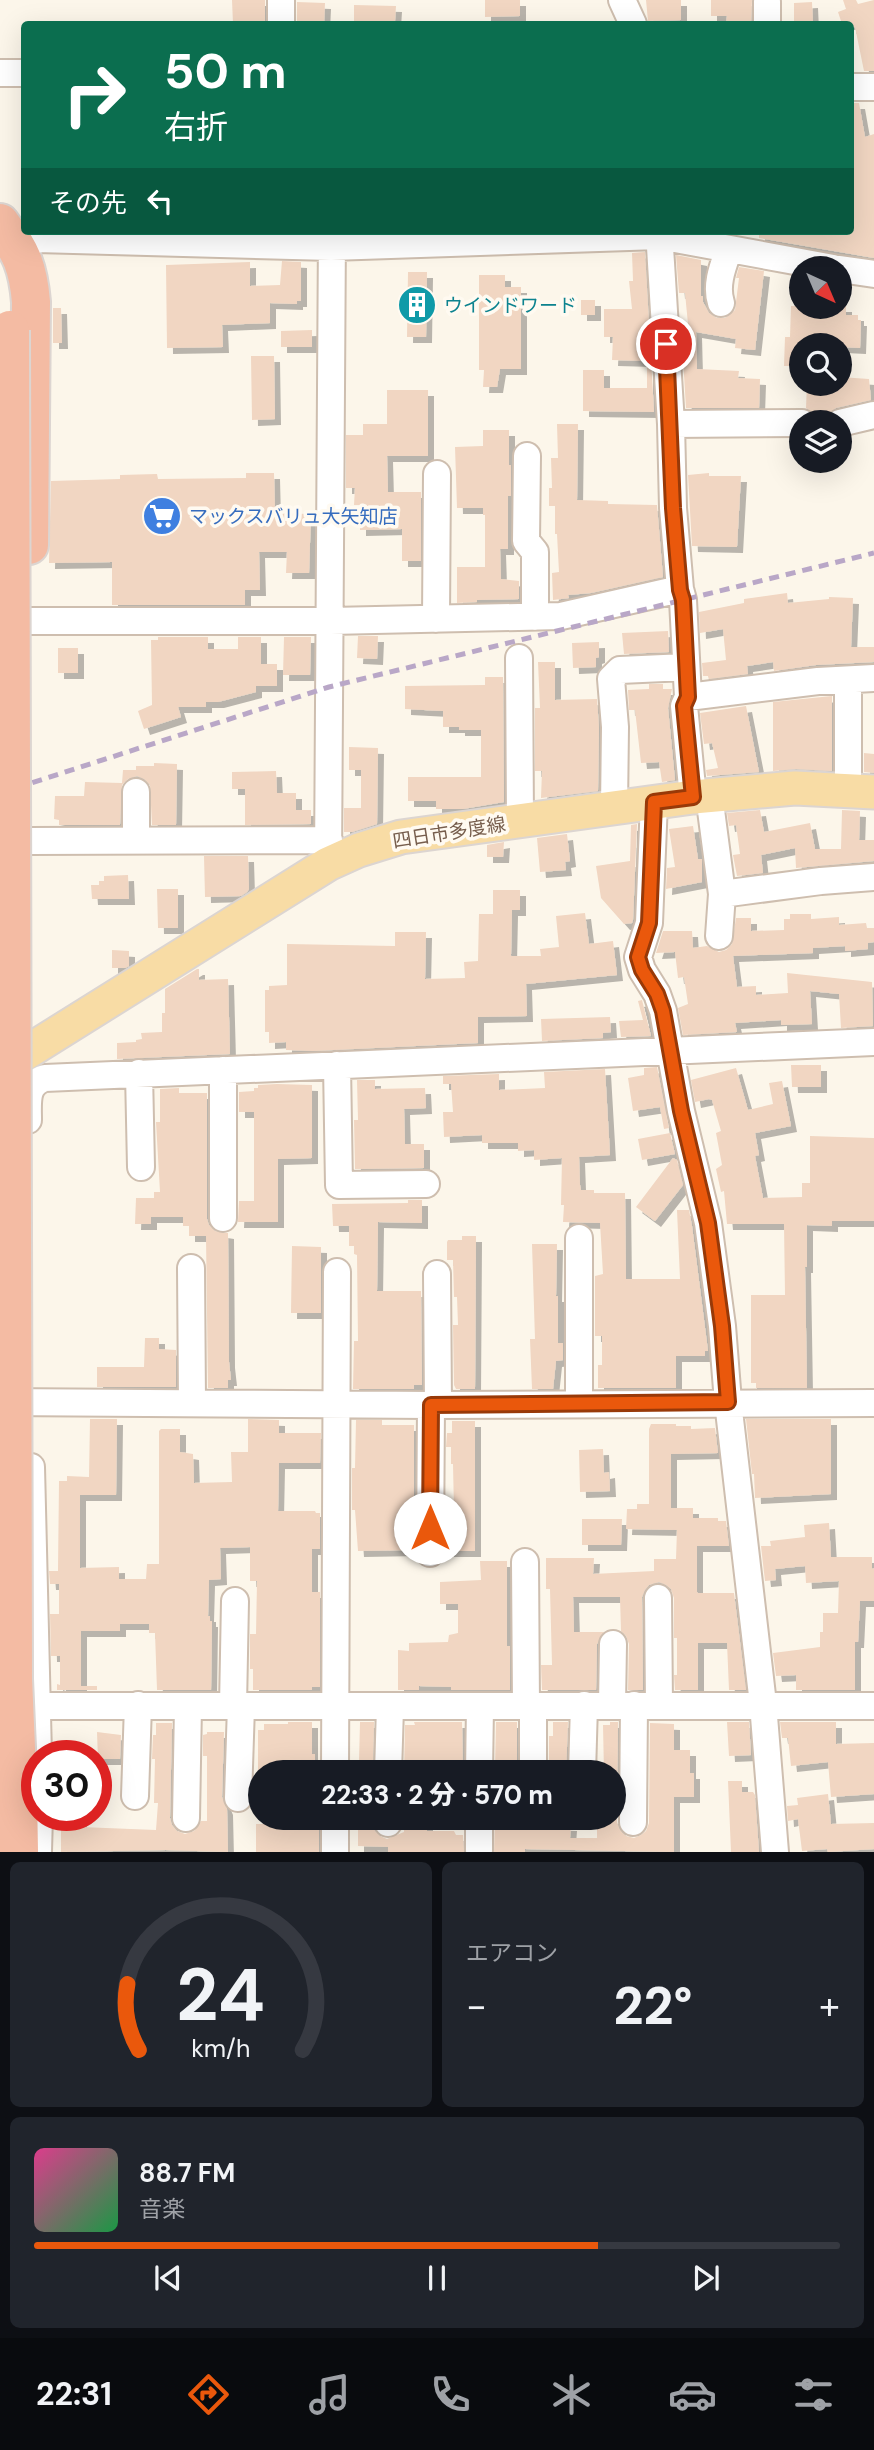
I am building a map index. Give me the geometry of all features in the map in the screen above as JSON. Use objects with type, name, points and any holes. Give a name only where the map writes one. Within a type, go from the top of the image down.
[{"type":"highway","points":[[7,233],[10,330],[13,1651],[19,1852]]},
{"type":"highway","points":[[7,233],[30,283],[31,302],[14,621]]},
{"type":"highway","points":[[3,1852],[19,1809]]},
{"type":"main road","name":"四日市多度線","points":[[0,1069],[53,1037],[329,852],[359,850],[401,837],[701,796],[795,788],[861,791]]},
{"type":"street","points":[[281,0],[281,21]]},
{"type":"street","points":[[622,0],[632,21]]},
{"type":"street","points":[[0,73],[21,74]]},
{"type":"street","points":[[854,87],[874,87]]},
{"type":"street","points":[[7,233],[37,239],[332,239],[594,235]]},
{"type":"street","points":[[659,235],[671,424],[673,508],[683,600],[688,697],[684,706],[722,894],[719,936]]},
{"type":"street","points":[[664,235],[789,260]]},
{"type":"street","points":[[0,844],[28,841],[136,841],[329,852],[332,239]]},
{"type":"street","points":[[721,303],[719,281],[729,249]]},
{"type":"street","points":[[852,271],[874,274]]},
{"type":"street","points":[[852,420],[874,415]]},
{"type":"street","points":[[671,424],[789,424]]},
{"type":"street","points":[[527,456],[526,541],[535,552],[534,617]]},
{"type":"street","points":[[436,619],[438,474]]},
{"type":"street","points":[[0,961],[27,960],[28,841],[14,621],[331,621],[561,616],[680,590]]},
{"type":"street","points":[[519,658],[520,821]]},
{"type":"street","points":[[614,808],[615,727],[611,679],[620,670],[686,667]]},
{"type":"street","points":[[688,697],[807,682],[861,679],[861,791]]},
{"type":"street","points":[[136,792],[136,841]]},
{"type":"street","points":[[654,802],[649,923],[638,957],[663,1011],[681,1111],[708,1223],[722,1326],[728,1402],[763,1704],[775,1852]]},
{"type":"street","points":[[722,894],[874,877]]},
{"type":"street","points":[[53,1037],[60,1064],[67,1077]]},
{"type":"street","points":[[37,1740],[30,1402],[28,1093],[38,1080],[139,1073],[874,1042]]},
{"type":"street","points":[[337,1065],[339,1185],[426,1184]]},
{"type":"street","points":[[223,1070],[223,1218]]},
{"type":"street","points":[[139,1073],[141,1167]]},
{"type":"street","points":[[0,1202],[29,1203]]},
{"type":"street","points":[[579,1238],[579,1404]]},
{"type":"street","points":[[191,1268],[191,1402]]},
{"type":"street","points":[[335,1760],[337,1272]]},
{"type":"street","points":[[430,1553],[438,1275]]},
{"type":"street","points":[[0,1402],[434,1405],[874,1402]]},
{"type":"street","points":[[525,1562],[533,1760]]},
{"type":"street","points":[[632,1822],[635,1705],[658,1598]]},
{"type":"street","points":[[235,1601],[238,1798]]},
{"type":"street","points":[[613,1644],[635,1705]]},
{"type":"street","points":[[0,1705],[874,1706]]},
{"type":"street","points":[[135,1796],[138,1705]]},
{"type":"street","points":[[186,1818],[188,1706]]},
{"type":"street","points":[[480,1706],[480,1760]]},
{"type":"street","points":[[582,1760],[584,1706]]},
{"type":"street","points":[[388,1760],[390,1707]]},
{"type":"street","points":[[19,1809],[38,1852]]},
{"type":"street","points":[[335,1830],[335,1852]]},
{"type":"street","points":[[479,1830],[479,1850]]},
{"type":"building","points":[[232,0],[265,0],[265,21],[233,21]]},
{"type":"building","points":[[485,0],[520,0],[520,16],[485,17]]},
{"type":"building","points":[[646,0],[681,0],[681,20],[648,21]]},
{"type":"building","points":[[711,0],[752,0],[751,21],[726,21],[727,16],[711,16]]},
{"type":"building","points":[[843,0],[856,0],[858,4],[874,0],[874,71],[864,71],[854,21],[841,21],[838,12],[846,9]]},
{"type":"building","points":[[297,2],[325,3],[324,21],[297,21]]},
{"type":"building","points":[[812,2],[813,21],[794,21],[794,3]]},
{"type":"building","points":[[354,5],[396,6],[395,21],[354,21]]},
{"type":"building","points":[[854,103],[859,103],[865,137],[874,134],[874,258],[759,238],[759,235],[854,235]]},
{"type":"building","points":[[645,252],[654,412],[583,411],[583,370],[604,370],[604,388],[647,388],[647,361],[612,360],[613,337],[604,337],[604,309],[632,309],[629,281],[633,281],[632,253]]},
{"type":"building","points":[[676,255],[701,260],[701,296],[709,313],[717,318],[725,318],[735,310],[739,267],[764,271],[755,350],[735,348],[736,339],[696,332],[697,369],[739,371],[738,378],[760,379],[759,408],[686,408],[681,325],[688,324],[685,293],[679,293]]},
{"type":"building","points":[[282,261],[301,262],[301,301],[297,301],[297,304],[270,303],[270,323],[222,325],[223,347],[167,348],[166,265],[250,262],[250,286],[280,285]]},
{"type":"building","name":"ウインドワード","points":[[408,272],[427,272],[426,337],[407,337]]},
{"type":"building","points":[[479,275],[505,275],[505,287],[521,287],[521,369],[500,369],[497,387],[483,387],[484,370],[479,370]]},
{"type":"building","points":[[581,300],[595,300],[595,315],[581,315]]},
{"type":"building","points":[[53,308],[61,308],[62,343],[53,343]]},
{"type":"building","points":[[852,315],[858,315],[858,320],[861,320],[860,348],[852,348],[852,333],[790,333],[791,319],[852,319]]},
{"type":"building","points":[[312,330],[312,347],[281,347],[281,331]]},
{"type":"building","points":[[785,337],[789,337],[789,366],[784,366]]},
{"type":"building","points":[[251,356],[274,356],[275,419],[252,420]]},
{"type":"building","points":[[852,378],[869,379],[871,400],[834,410],[806,408],[806,396],[852,396]]},
{"type":"building","points":[[387,390],[428,390],[428,456],[387,456],[388,492],[421,492],[421,561],[402,561],[402,529],[360,530],[360,505],[354,505],[355,488],[346,488],[346,435],[363,435],[363,424],[387,424]]},
{"type":"building","points":[[557,424],[578,424],[577,500],[657,505],[663,577],[553,600],[552,573],[559,572],[555,506],[549,506],[549,488],[552,488],[551,458],[558,458]]},
{"type":"building","points":[[483,430],[509,430],[511,496],[508,496],[508,549],[500,549],[501,579],[519,581],[519,599],[457,603],[457,567],[485,567],[485,515],[483,508],[457,508],[455,447],[483,446]]},
{"type":"building","name":"マックスバリュ大矢知店","points":[[246,473],[274,473],[275,513],[311,514],[309,573],[286,573],[287,552],[259,552],[260,590],[245,590],[245,605],[112,605],[112,562],[49,563],[51,481],[120,479],[120,475],[157,474],[158,479],[246,478]]},
{"type":"building","points":[[709,473],[709,476],[741,476],[737,547],[692,546],[688,475]]},
{"type":"building","points":[[787,593],[788,603],[829,597],[853,598],[851,647],[874,647],[874,662],[816,665],[774,671],[773,662],[747,666],[748,674],[709,679],[708,676],[703,676],[702,663],[726,660],[723,629],[700,633],[699,612],[744,603],[744,599]]},
{"type":"building","points":[[668,631],[669,652],[624,654],[622,633]]},
{"type":"building","points":[[358,636],[378,636],[377,659],[357,658]]},
{"type":"building","points":[[158,637],[208,637],[208,649],[238,649],[238,637],[261,637],[261,664],[277,664],[277,686],[256,686],[256,692],[218,702],[206,702],[206,707],[178,707],[181,717],[144,729],[138,711],[152,705],[151,640],[158,640]]},
{"type":"building","points":[[284,637],[311,637],[310,675],[283,675]]},
{"type":"building","points":[[599,642],[596,667],[573,668],[572,643]]},
{"type":"building","points":[[58,648],[78,648],[78,673],[58,673]]},
{"type":"building","points":[[538,662],[555,662],[555,700],[597,699],[598,791],[541,798],[542,771],[535,771],[535,708],[540,708]]},
{"type":"building","points":[[485,677],[503,677],[504,802],[463,809],[436,809],[436,801],[408,801],[408,777],[481,777],[481,730],[443,727],[443,711],[405,709],[405,686],[485,685]]},
{"type":"building","points":[[649,684],[663,684],[663,689],[672,689],[668,708],[675,780],[662,782],[659,762],[641,763],[635,710],[629,710],[628,690],[649,689]]},
{"type":"building","points":[[832,696],[832,771],[773,771],[773,702]]},
{"type":"building","points":[[746,706],[759,772],[707,776],[706,770],[718,768],[712,743],[704,744],[700,713]]},
{"type":"building","points":[[349,747],[378,748],[377,824],[344,832],[344,808],[361,808],[361,770],[349,770]]},
{"type":"building","points":[[864,753],[874,754],[874,773],[864,772]]},
{"type":"building","points":[[154,763],[177,764],[176,825],[152,825],[150,785],[137,776],[122,785],[120,825],[59,825],[59,820],[54,819],[55,796],[84,796],[85,782],[122,783],[123,770],[136,770],[136,766],[154,766]]},
{"type":"building","points":[[276,771],[277,793],[296,793],[296,810],[311,810],[311,824],[245,825],[245,789],[232,789],[232,772]]},
{"type":"building","points":[[760,810],[764,832],[810,823],[815,849],[841,849],[842,810],[860,811],[859,840],[874,840],[874,861],[796,868],[795,848],[761,855],[763,873],[737,876],[733,855],[740,854],[736,825],[729,826],[727,813]]},
{"type":"building","points":[[637,824],[633,920],[632,923],[624,924],[601,898],[596,866],[630,861],[631,825]]},
{"type":"building","points":[[693,826],[698,859],[702,859],[702,882],[666,889],[667,868],[675,867],[669,829]]},
{"type":"building","points":[[567,834],[570,861],[565,862],[566,870],[540,872],[537,838]]},
{"type":"building","points":[[504,842],[503,857],[487,857],[487,845]]},
{"type":"building","points":[[204,856],[248,856],[247,892],[241,896],[205,897]]},
{"type":"building","points":[[128,875],[129,899],[92,899],[91,885],[99,885],[99,881],[104,881],[104,876]]},
{"type":"building","points":[[157,889],[178,889],[178,928],[158,928]]},
{"type":"building","points":[[493,890],[520,890],[520,910],[512,910],[511,956],[541,956],[540,949],[559,947],[556,916],[585,913],[589,944],[613,941],[617,975],[526,984],[527,1016],[478,1017],[478,1043],[313,1051],[286,1050],[286,1042],[269,1043],[269,1032],[265,1032],[265,990],[269,990],[269,986],[287,985],[287,944],[395,946],[395,932],[426,932],[425,979],[465,978],[464,962],[478,961],[479,914],[493,914]]},
{"type":"building","points":[[790,914],[811,914],[811,919],[839,917],[839,925],[866,923],[867,928],[874,928],[874,942],[868,943],[868,949],[845,951],[845,946],[813,948],[813,953],[733,956],[737,987],[756,986],[756,995],[788,993],[787,973],[872,982],[873,1026],[841,1028],[839,994],[810,991],[812,1024],[781,1025],[781,1020],[735,1023],[737,1032],[683,1035],[678,1008],[688,1004],[684,977],[678,978],[675,952],[656,953],[663,931],[692,931],[693,948],[707,946],[719,952],[732,944],[736,918],[751,918],[751,931],[784,930],[784,919],[790,919]]},
{"type":"building","points":[[112,950],[129,951],[129,966],[112,968]]},
{"type":"building","points":[[197,969],[199,980],[228,979],[230,1054],[117,1059],[117,1043],[136,1042],[142,1039],[141,1033],[162,1032],[165,989]]},
{"type":"building","points":[[642,1000],[651,1036],[621,1037],[619,1021],[643,1020],[638,1001]]},
{"type":"building","points":[[610,1017],[611,1032],[603,1033],[603,1038],[542,1041],[541,1019]]},
{"type":"building","points":[[791,1065],[821,1065],[821,1087],[792,1087]]},
{"type":"building","points":[[657,1067],[669,1128],[664,1129],[660,1107],[633,1111],[628,1078],[644,1075],[644,1068]]},
{"type":"building","points":[[736,1068],[748,1110],[773,1104],[769,1083],[782,1081],[791,1126],[755,1133],[759,1155],[755,1156],[763,1198],[802,1197],[802,1183],[810,1183],[810,1136],[874,1138],[874,1221],[832,1221],[832,1226],[807,1225],[807,1388],[756,1388],[756,1383],[751,1383],[751,1295],[785,1295],[784,1224],[727,1224],[724,1191],[721,1192],[716,1169],[722,1165],[716,1133],[721,1131],[712,1100],[695,1102],[691,1080]]},
{"type":"building","points":[[605,1069],[610,1155],[579,1157],[580,1185],[581,1190],[594,1190],[594,1193],[625,1193],[626,1279],[680,1279],[677,1210],[689,1210],[708,1351],[705,1351],[705,1356],[676,1356],[676,1388],[598,1388],[598,1365],[602,1365],[602,1336],[595,1336],[595,1276],[603,1274],[600,1223],[563,1222],[562,1158],[534,1160],[534,1150],[518,1151],[518,1143],[482,1143],[482,1135],[444,1137],[443,1112],[453,1112],[451,1084],[443,1084],[443,1076],[499,1074],[499,1090],[545,1088],[544,1072]]},
{"type":"building","points":[[357,1080],[375,1080],[375,1089],[425,1088],[426,1108],[404,1109],[405,1144],[424,1144],[424,1168],[355,1169],[354,1120],[358,1120]]},
{"type":"building","points":[[258,1085],[312,1085],[312,1158],[278,1159],[278,1222],[238,1222],[239,1201],[254,1201],[254,1112],[239,1112],[239,1092],[254,1091]]},
{"type":"building","points":[[179,1088],[179,1093],[207,1093],[207,1219],[215,1231],[228,1233],[231,1380],[228,1380],[228,1388],[208,1388],[206,1236],[189,1236],[189,1226],[183,1226],[183,1217],[151,1217],[151,1224],[135,1224],[136,1198],[154,1198],[154,1192],[160,1192],[156,1122],[160,1122],[160,1089]]},
{"type":"building","points":[[670,1133],[675,1154],[642,1160],[638,1139]]},
{"type":"building","points":[[673,1158],[677,1160],[683,1185],[655,1221],[636,1207]]},
{"type":"building","points":[[408,1200],[422,1200],[422,1223],[378,1222],[377,1291],[421,1291],[422,1385],[414,1385],[414,1389],[353,1389],[354,1341],[358,1341],[357,1255],[354,1254],[354,1246],[349,1246],[349,1226],[333,1226],[332,1204],[408,1203]]},
{"type":"building","points":[[462,1236],[476,1236],[475,1389],[456,1389],[454,1385],[453,1325],[458,1325],[457,1297],[454,1297],[453,1260],[447,1260],[447,1242],[462,1240]]},
{"type":"building","points":[[532,1244],[557,1244],[558,1343],[563,1343],[563,1360],[556,1361],[553,1389],[532,1389],[530,1339],[535,1339]]},
{"type":"building","points":[[292,1246],[321,1247],[321,1313],[291,1313]]},
{"type":"building","points":[[145,1338],[159,1338],[159,1349],[176,1350],[176,1387],[97,1387],[97,1367],[144,1367]]},
{"type":"building","points":[[90,1419],[117,1419],[116,1495],[80,1495],[80,1568],[119,1567],[119,1579],[146,1579],[147,1564],[159,1564],[161,1429],[180,1429],[180,1452],[193,1454],[194,1483],[232,1482],[231,1452],[248,1452],[248,1419],[279,1420],[279,1433],[321,1433],[320,1463],[279,1463],[278,1511],[320,1513],[320,1549],[312,1549],[312,1592],[320,1592],[320,1687],[312,1687],[312,1690],[253,1690],[250,1634],[256,1634],[257,1581],[250,1581],[250,1547],[220,1548],[221,1579],[209,1580],[208,1616],[212,1621],[211,1690],[157,1690],[155,1633],[149,1633],[149,1624],[120,1624],[120,1631],[81,1631],[81,1686],[97,1686],[97,1690],[57,1690],[57,1684],[60,1685],[60,1656],[51,1656],[50,1614],[59,1614],[59,1584],[50,1584],[49,1571],[58,1571],[59,1481],[67,1481],[67,1476],[89,1477]]},
{"type":"building","points":[[746,1419],[831,1419],[831,1494],[755,1498]]},
{"type":"building","points":[[356,1420],[382,1420],[382,1425],[414,1425],[414,1550],[358,1551],[355,1510],[352,1510]]},
{"type":"building","points":[[452,1421],[475,1421],[475,1551],[448,1551],[447,1511],[454,1511],[451,1447],[446,1447],[447,1433],[452,1433]]},
{"type":"building","points":[[651,1424],[676,1424],[691,1426],[691,1429],[715,1428],[718,1453],[671,1454],[671,1508],[693,1508],[693,1518],[718,1518],[718,1521],[726,1521],[729,1546],[697,1546],[697,1592],[734,1593],[746,1690],[729,1690],[727,1643],[698,1643],[698,1690],[675,1690],[677,1638],[674,1638],[674,1598],[671,1589],[659,1582],[649,1585],[642,1597],[643,1690],[628,1690],[629,1644],[621,1631],[620,1597],[573,1597],[574,1632],[604,1632],[597,1644],[596,1690],[542,1690],[541,1665],[552,1665],[550,1589],[546,1589],[546,1558],[594,1558],[593,1574],[654,1571],[654,1559],[676,1559],[677,1530],[626,1529],[627,1509],[637,1509],[637,1504],[649,1504]]},
{"type":"building","points":[[603,1449],[604,1473],[609,1472],[610,1491],[580,1492],[579,1450]]},
{"type":"building","points":[[582,1519],[622,1519],[621,1545],[582,1545]]},
{"type":"building","points":[[829,1523],[831,1557],[872,1557],[874,1601],[860,1601],[858,1642],[855,1642],[855,1690],[796,1690],[796,1675],[776,1676],[773,1653],[820,1647],[823,1613],[838,1613],[839,1581],[806,1583],[805,1566],[775,1569],[776,1580],[765,1581],[761,1546],[771,1546],[770,1541],[805,1537],[804,1525]]},
{"type":"building","points":[[480,1561],[507,1561],[510,1690],[451,1690],[451,1687],[419,1686],[419,1690],[398,1690],[398,1650],[409,1651],[409,1643],[448,1642],[449,1635],[458,1633],[458,1604],[440,1604],[440,1582],[481,1580]]},
{"type":"building","points":[[312,1722],[312,1754],[315,1754],[315,1760],[258,1760],[258,1730],[264,1730],[264,1724]]},
{"type":"building","points":[[360,1722],[374,1722],[373,1760],[359,1760]]},
{"type":"building","points":[[414,1722],[462,1722],[463,1760],[404,1760],[405,1725],[415,1725]]},
{"type":"building","points":[[496,1722],[517,1722],[517,1760],[495,1760]]},
{"type":"building","points":[[553,1722],[568,1722],[567,1760],[549,1760],[549,1736],[553,1736]]},
{"type":"building","points":[[610,1722],[618,1722],[618,1760],[604,1760],[603,1725],[610,1725]]},
{"type":"building","points":[[727,1722],[749,1722],[751,1755],[729,1756]]},
{"type":"building","points":[[780,1722],[836,1722],[836,1744],[874,1743],[874,1794],[831,1797],[828,1762],[791,1766],[788,1738],[782,1738]]},
{"type":"building","points":[[156,1723],[172,1723],[170,1818],[177,1831],[185,1834],[194,1831],[201,1821],[207,1821],[207,1756],[203,1756],[203,1735],[207,1732],[224,1732],[222,1797],[227,1809],[228,1852],[61,1852],[61,1831],[112,1831],[112,1828],[156,1830],[158,1803],[154,1803],[155,1759],[152,1759],[153,1735],[156,1735]]},
{"type":"building","points":[[650,1723],[674,1724],[674,1750],[690,1750],[694,1797],[674,1797],[674,1852],[525,1849],[525,1852],[494,1852],[495,1830],[571,1830],[570,1838],[597,1838],[597,1830],[620,1830],[626,1836],[634,1838],[646,1831],[649,1823]]},
{"type":"building","points":[[97,1732],[121,1735],[120,1759],[112,1759],[112,1740],[97,1740]]},
{"type":"building","points":[[728,1781],[742,1781],[742,1792],[753,1792],[755,1795],[759,1852],[731,1852]]},
{"type":"building","points":[[828,1794],[831,1824],[874,1823],[874,1849],[802,1851],[798,1819],[788,1821],[787,1806],[798,1805],[797,1798]]},
{"type":"building","points":[[256,1830],[319,1830],[319,1852],[256,1852]]},
{"type":"building","points":[[358,1830],[375,1830],[387,1839],[404,1830],[454,1831],[456,1835],[463,1835],[464,1852],[388,1852],[388,1847],[358,1846]]},
{"type":"railway","points":[[0,793],[329,687],[874,553]]},
{"type":"place","name":"ウインドワード","points":[[417,305]]},
{"type":"place","name":"マックスバリュ大矢知店","points":[[162,516]]},
{"type":"route","points":[[430,1528],[431,1405],[728,1402],[722,1326],[708,1223],[681,1111],[663,1011],[638,957],[649,923],[654,802],[693,797],[684,706],[688,697],[683,600],[673,508],[666,344]]}]
